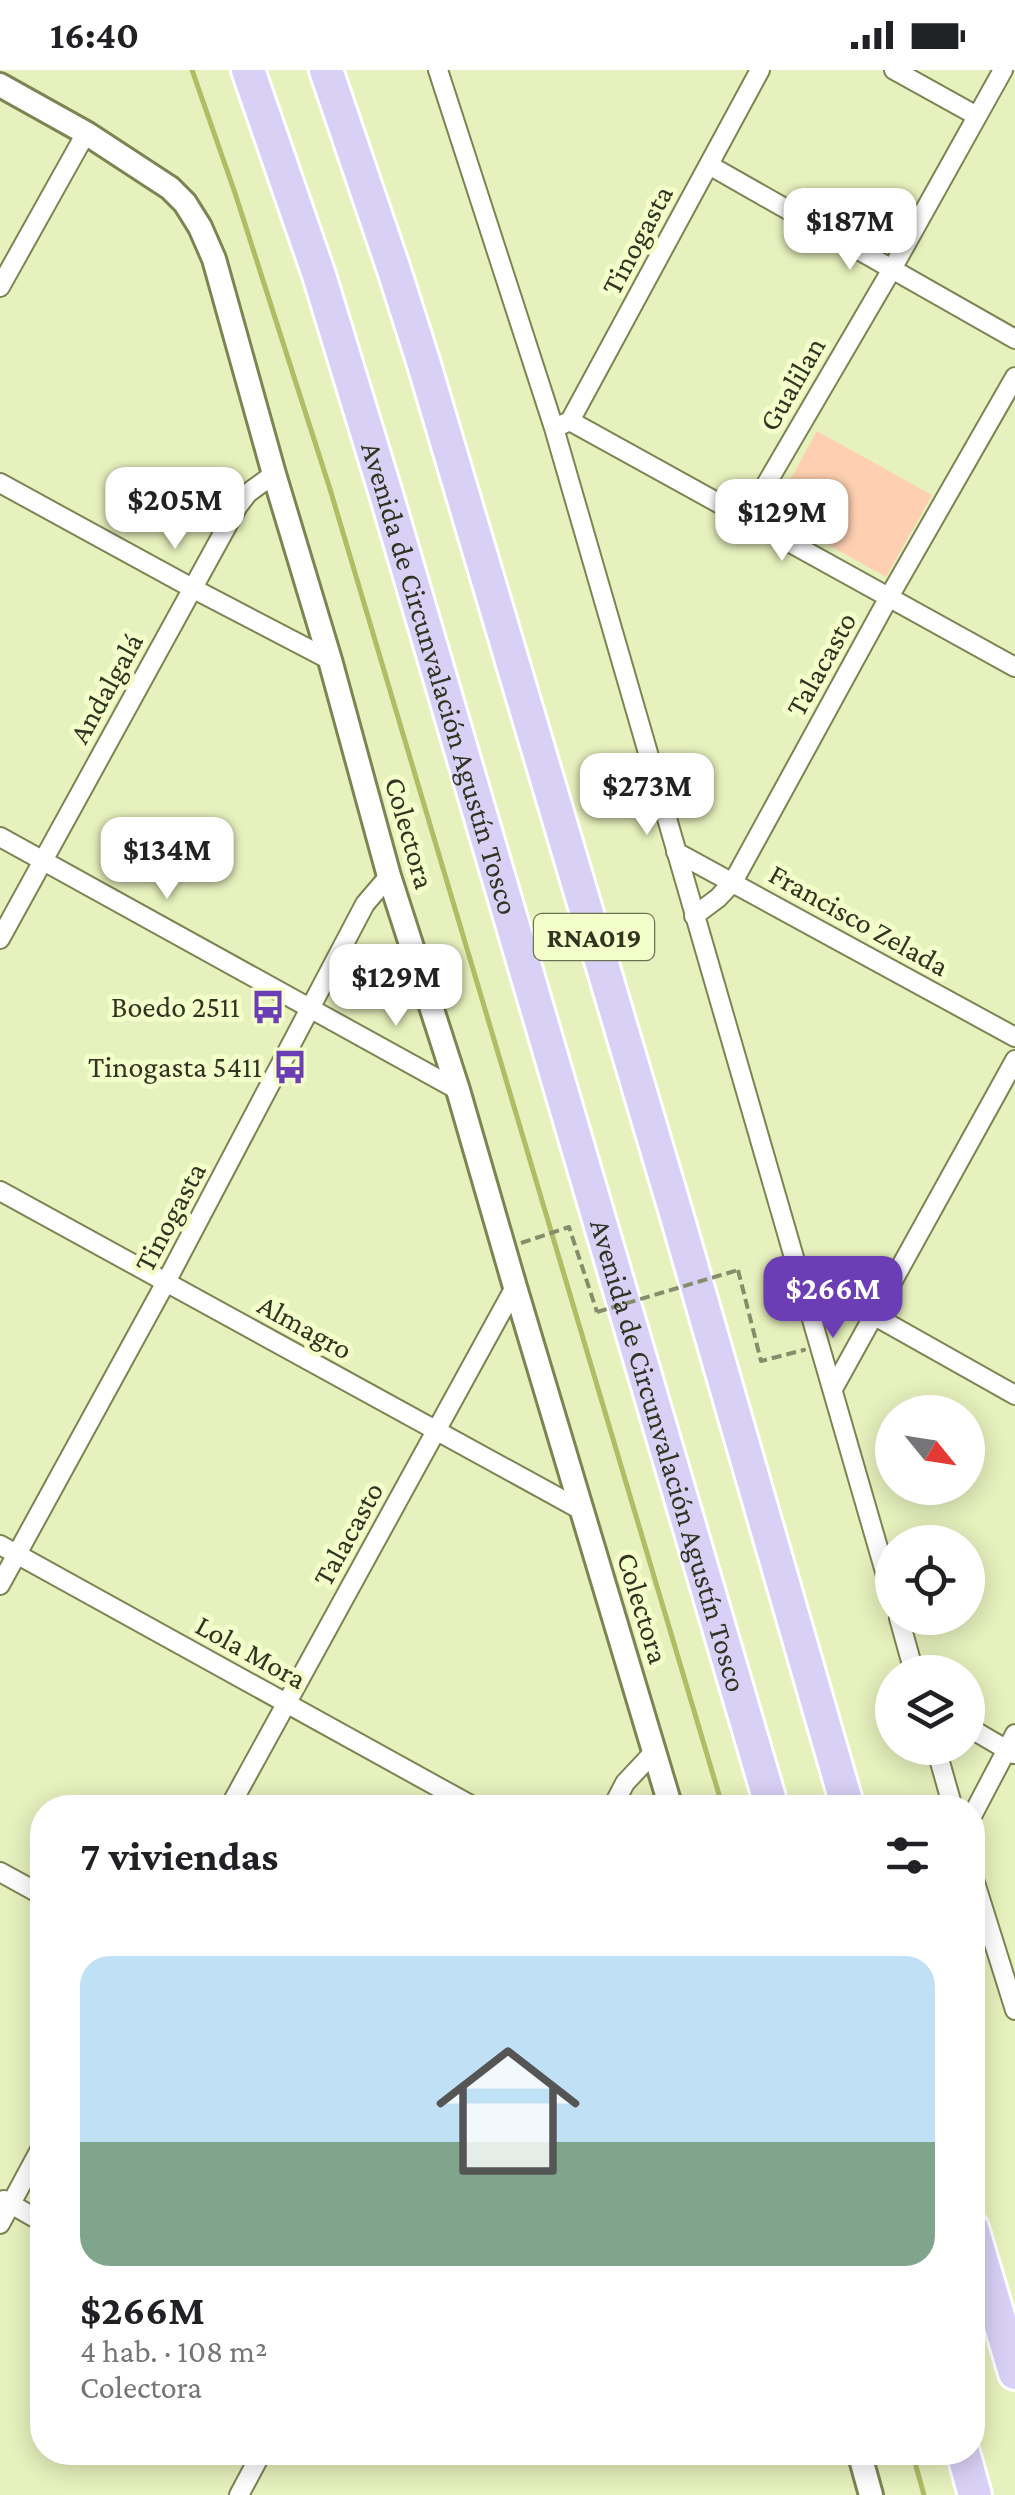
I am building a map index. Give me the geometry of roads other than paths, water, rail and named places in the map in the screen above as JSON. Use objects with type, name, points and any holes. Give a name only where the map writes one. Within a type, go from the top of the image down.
[{"type":"highway","name":"Avenida de Circunvalación Agustín Tosco","points":[[248,70],[386,494],[768,1795]]},
{"type":"highway","name":"RNA019","points":[[326,70],[422,361],[676,1213],[844,1795]]},
{"type":"highway","points":[[985,2272],[1015,2372]]},
{"type":"highway","points":[[967,2465],[975,2495]]},
{"type":"street","points":[[438,70],[562,424],[694,916],[875,1535]]},
{"type":"street","name":"Tinogasta","points":[[562,424],[760,70]]},
{"type":"street","points":[[894,70],[977,116]]},
{"type":"street","name":"Gualilan","points":[[746,517],[1003,70]]},
{"type":"street","name":"Colectora","points":[[0,85],[86,133],[170,188],[200,227],[214,259],[390,876],[458,1090],[667,1795]]},
{"type":"street","points":[[0,287],[86,133]]},
{"type":"street","points":[[709,166],[1015,339]]},
{"type":"street","name":"Talacasto","points":[[694,916],[733,882],[889,596],[1015,377]]},
{"type":"street","points":[[562,424],[746,517],[1015,667]]},
{"type":"street","name":"Andalgalá","points":[[0,939],[238,506],[274,474]]},
{"type":"street","points":[[0,482],[330,660]]},
{"type":"street","points":[[0,837],[458,1090]]},
{"type":"street","name":"Francisco Zelada","points":[[676,852],[1015,1037]]},
{"type":"street","name":"Tinogasta","points":[[0,1585],[8,1550],[166,1282],[365,904],[390,876]]},
{"type":"street","points":[[834,1389],[1015,1060]]},
{"type":"street","name":"Almagro","points":[[0,1191],[583,1511]]},
{"type":"street","points":[[800,1274],[1015,1396]]},
{"type":"street","name":"Talacasto","points":[[236,1795],[514,1286]]},
{"type":"street","name":"Lola Mora","points":[[8,1550],[453,1795]]},
{"type":"street","points":[[984,1795],[1012,1746],[985,1734]]},
{"type":"street","points":[[619,1795],[655,1751]]},
{"type":"street","points":[[941,1765],[949,1795]]},
{"type":"street","points":[[0,1872],[30,1888]]},
{"type":"street","points":[[985,1914],[1015,2010]]},
{"type":"street","points":[[0,2224],[5,2201],[30,2164]]},
{"type":"street","points":[[5,2201],[30,2215]]},
{"type":"street","points":[[239,2495],[255,2465]]},
{"type":"street","points":[[863,2465],[871,2495]]},
{"type":"waterway","points":[[192,70],[330,489],[719,1795]]},
{"type":"waterway","points":[[916,2465],[924,2495]]},
{"type":"place","name":"Boedo 2511","points":[[268,1007]]},
{"type":"place","name":"Tinogasta 5411","points":[[290,1067]]}]
